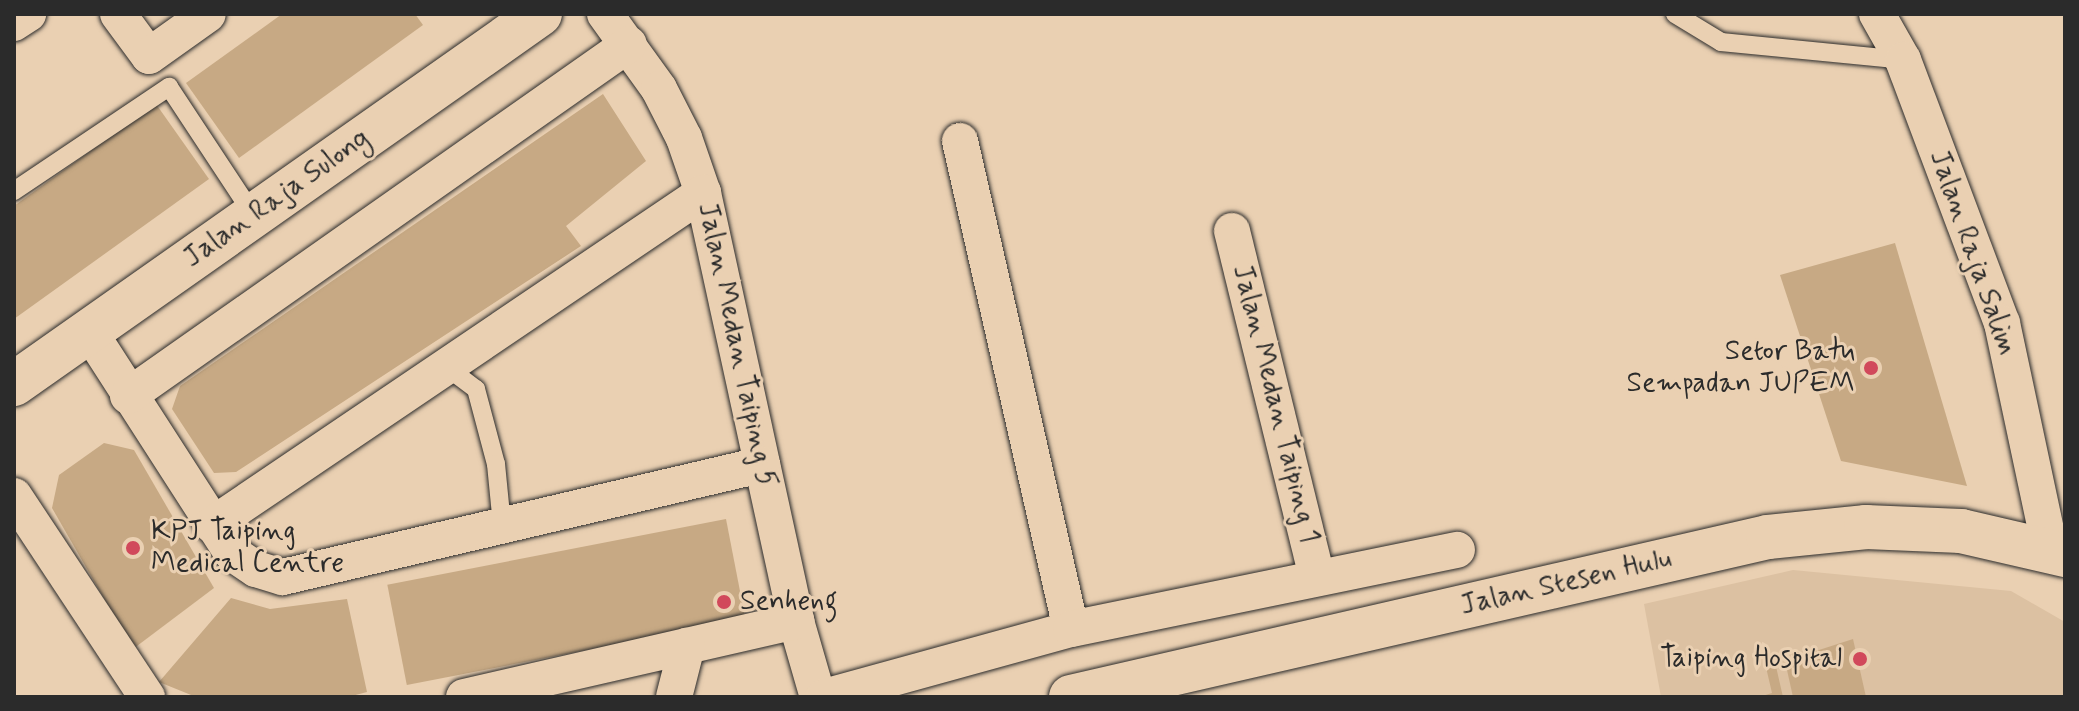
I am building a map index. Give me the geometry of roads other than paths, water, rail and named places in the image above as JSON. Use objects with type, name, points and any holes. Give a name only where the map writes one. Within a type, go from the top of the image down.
[{"type":"main road","name":"Jalan Raja Sulong","points":[[14,384],[540,14]]},
{"type":"main road","name":"Jalan Stesen Hulu","points":[[1071,697],[1768,537],[1866,527],[1961,531],[2057,552]]},
{"type":"street","points":[[14,23],[28,14]]},
{"type":"street","points":[[118,14],[149,56],[208,14]]},
{"type":"street","name":"Jalan Medan Taiping 5","points":[[605,14],[629,44],[684,138],[703,193],[796,621],[821,697]]},
{"type":"street","name":"Jalan Raja Salim","points":[[1877,14],[1903,60],[2002,323],[2057,552]]},
{"type":"street","points":[[128,396],[629,44]]},
{"type":"street","points":[[960,141],[1071,629]]},
{"type":"street","points":[[212,525],[703,193]]},
{"type":"street","name":"Jalan Medan Taiping 1","points":[[1232,231],[1317,577]]},
{"type":"street","points":[[89,331],[128,396],[232,553],[256,569],[283,577],[762,465]]},
{"type":"street","points":[[14,496],[147,697]]},
{"type":"street","points":[[821,697],[1071,629],[1457,550]]},
{"type":"street","points":[[464,697],[796,621]]},
{"type":"street","points":[[674,697],[687,646]]},
{"type":"lane","points":[[1675,14],[1721,42],[1903,60]]},
{"type":"lane","points":[[14,191],[169,87],[254,216]]},
{"type":"lane","points":[[448,368],[476,389],[496,464],[502,525]]},
{"type":"place","name":"Setor Batu Sempadan JUPEM","points":[[1871,368]]},
{"type":"place","name":"KPJ Taiping Medical Centre","points":[[133,548]]},
{"type":"place","name":"Senheng","points":[[724,602]]},
{"type":"place","name":"Taiping Hospital","points":[[1860,659]]}]
